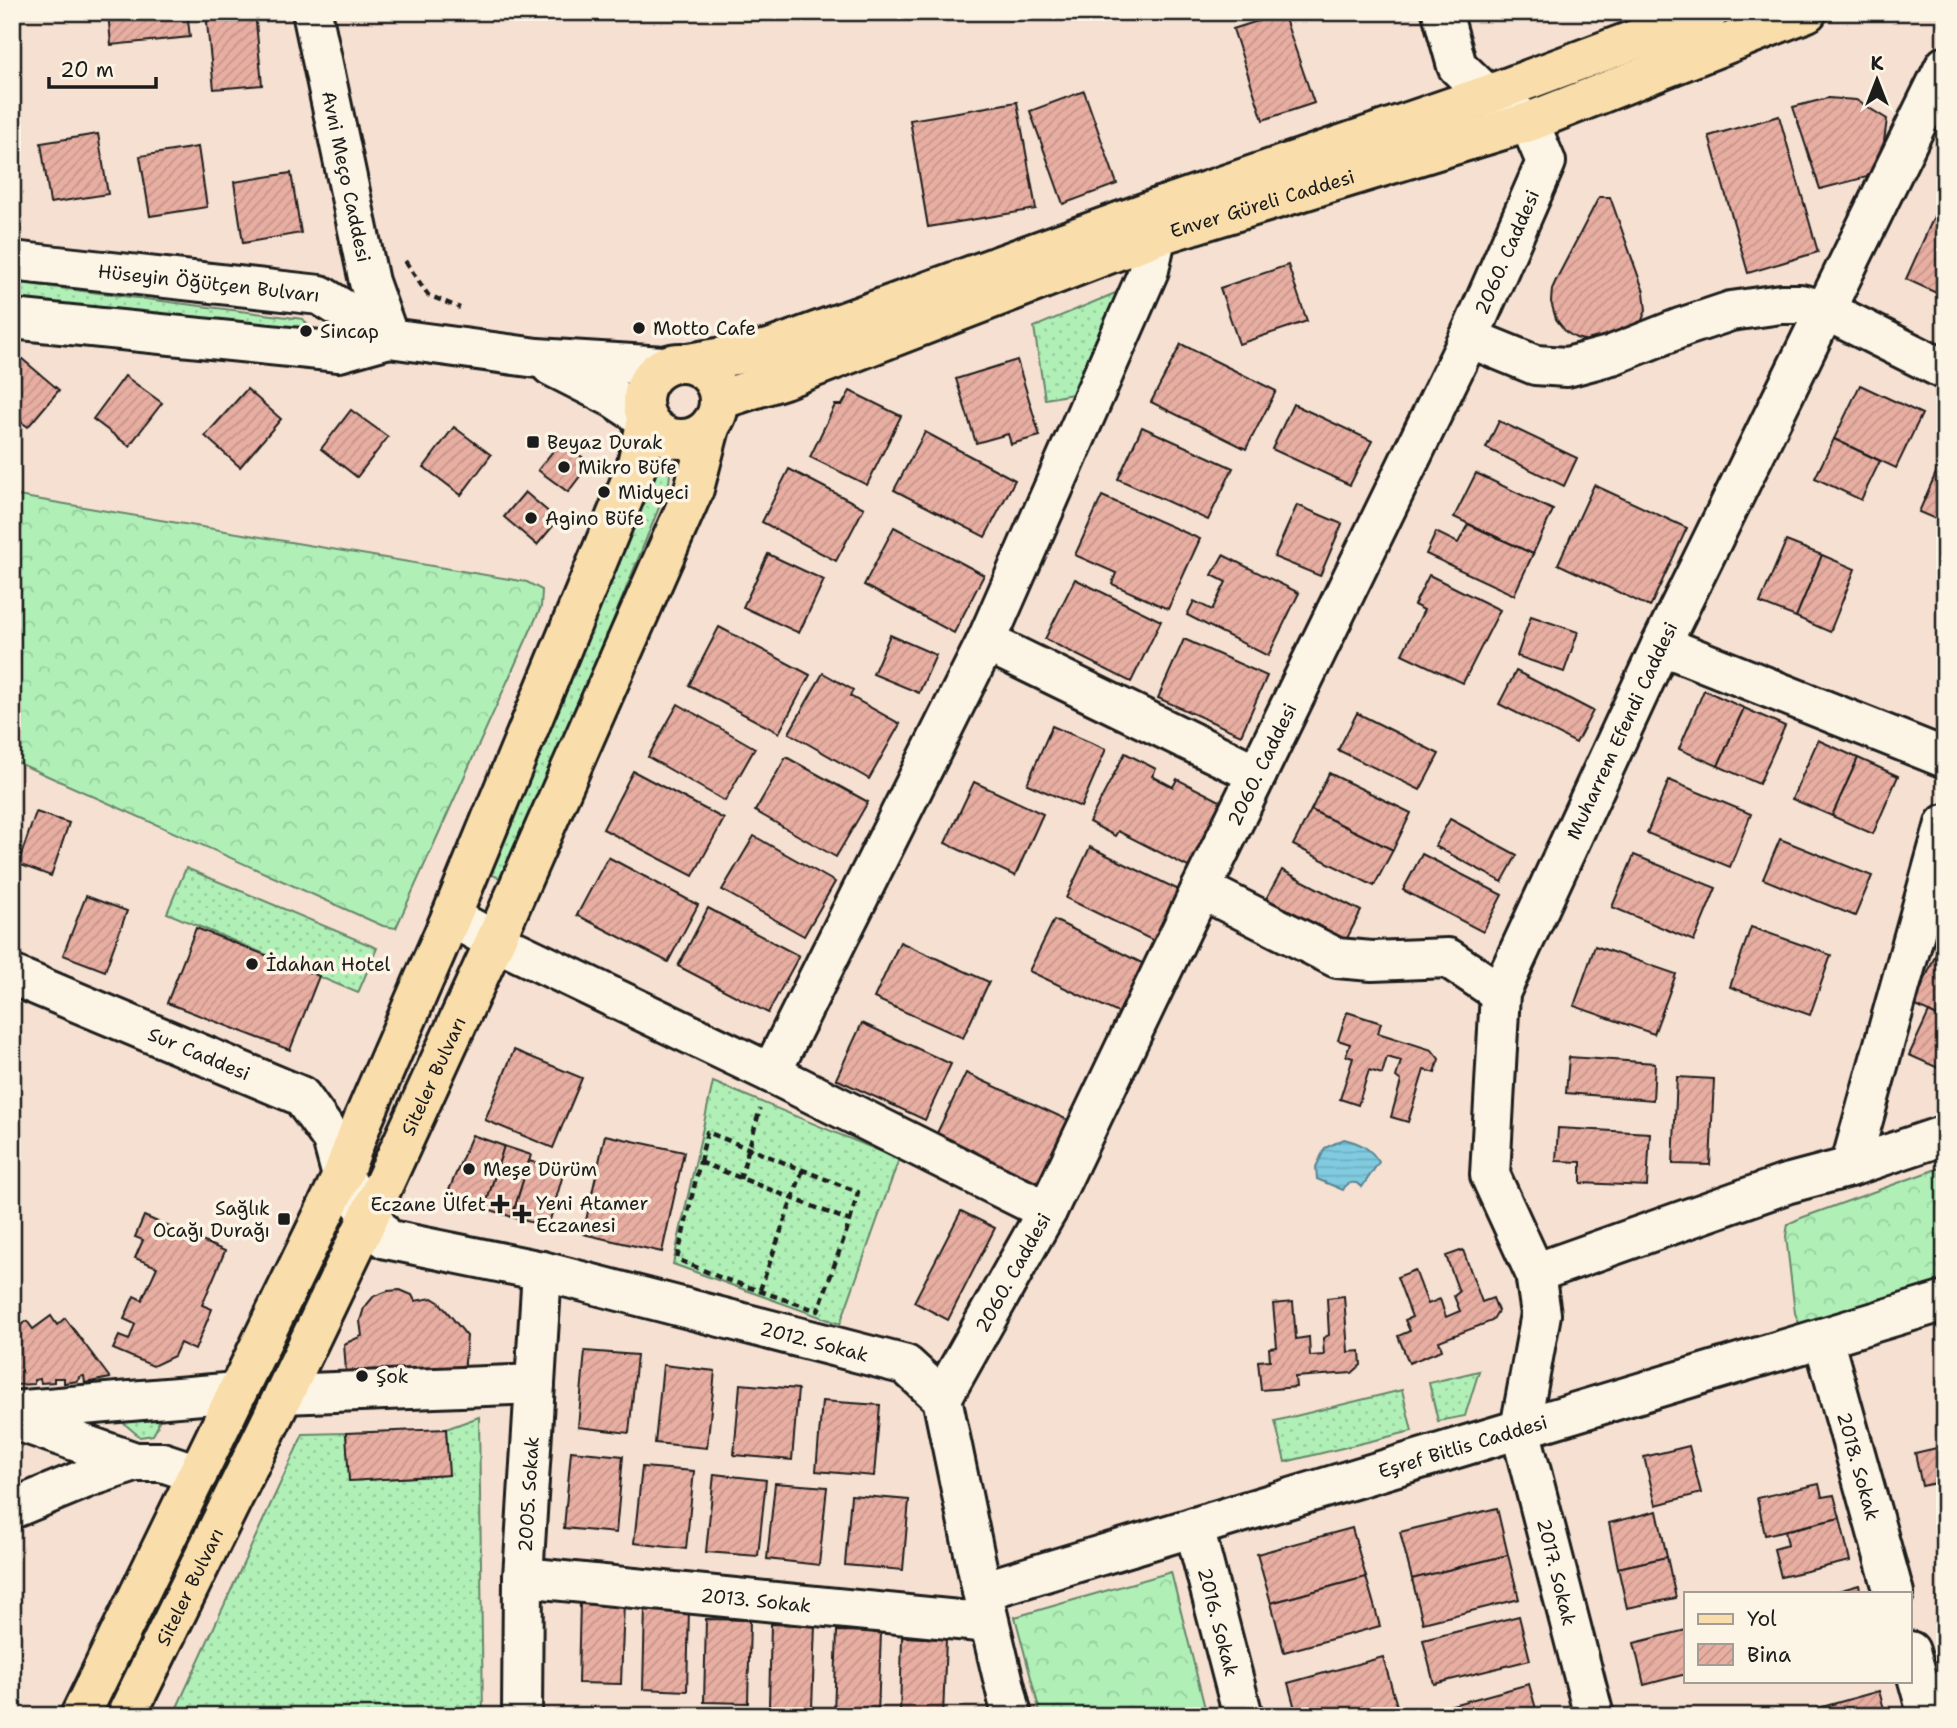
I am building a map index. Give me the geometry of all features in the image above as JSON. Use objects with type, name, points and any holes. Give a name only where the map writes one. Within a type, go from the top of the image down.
[{"type":"main road","name":"Enver Güreli Caddesi","points":[[715,412],[784,379],[1159,221],[1709,12]]},
{"type":"main road","name":"Enver Güreli Caddesi","points":[[677,365],[769,349],[1159,221],[1529,121],[1807,12]]},
{"type":"main road","points":[[677,365],[701,368],[717,388],[715,412],[702,433],[691,438],[678,439],[666,436],[647,420],[642,395],[653,373],[677,365]]},
{"type":"main road","name":"Siteler Bulvarı","points":[[126,1716],[370,1214],[495,941],[694,489],[715,412]]},
{"type":"main road","points":[[80,1716],[342,1175],[636,468],[647,420]]},
{"type":"street","name":"Avni Meço Caddesi","points":[[312,12],[369,282],[389,338]]},
{"type":"street","points":[[1442,12],[1457,66],[1488,95],[1529,121]]},
{"type":"street","name":"Muharrem Efendi Caddesi","points":[[1520,1429],[1541,1314],[1535,1273],[1490,1175],[1500,993],[1661,645],[1945,66]]},
{"type":"street","name":"2060. Caddesi","points":[[942,1398],[1047,1211],[1469,338],[1546,162],[1529,121]]},
{"type":"street","points":[[771,1073],[986,642],[1149,270],[1159,221]]},
{"type":"street","name":"Hüseyin Öğütçen Bulvarı","points":[[12,261],[320,295],[389,338]]},
{"type":"street","points":[[1469,338],[1535,365],[1567,367],[1612,355],[1731,311],[1800,304],[1825,310],[1945,370]]},
{"type":"street","points":[[12,318],[339,352],[389,338],[537,358],[677,365]]},
{"type":"street","points":[[537,358],[614,398],[647,420]]},
{"type":"street","points":[[986,642],[1257,774]]},
{"type":"street","points":[[1661,645],[1945,758]]},
{"type":"street","points":[[1850,1167],[1945,824]]},
{"type":"street","points":[[1201,889],[1337,958],[1372,961],[1448,958],[1500,993]]},
{"type":"street","points":[[451,917],[1047,1211]]},
{"type":"street","name":"Sur Caddesi","points":[[12,975],[302,1096],[332,1139],[342,1175]]},
{"type":"street","points":[[1535,1273],[1786,1184],[1850,1167],[1945,1135]]},
{"type":"street","name":"2012. Sokak","points":[[342,1175],[386,1239],[542,1271],[906,1365],[942,1398]]},
{"type":"street","name":"2005. Sokak","points":[[522,1716],[523,1577],[542,1271]]},
{"type":"street","name":"Eşref Bitlis Caddesi","points":[[986,1607],[1194,1527],[1945,1301]]},
{"type":"street","name":"2018. Sokak","points":[[1823,1338],[1894,1592]]},
{"type":"street","points":[[284,1394],[535,1384]]},
{"type":"street","points":[[12,1411],[237,1392]]},
{"type":"street","points":[[942,1398],[1012,1716]]},
{"type":"street","points":[[12,1419],[135,1462]]},
{"type":"street","name":"2017. Sokak","points":[[1520,1429],[1594,1716]]},
{"type":"street","points":[[12,1509],[135,1462],[162,1462],[198,1474]]},
{"type":"street","name":"2016. Sokak","points":[[1194,1527],[1243,1716]]},
{"type":"street","name":"2013. Sokak","points":[[523,1577],[986,1607]]},
{"type":"street","points":[[1912,1658],[1928,1716]]},
{"type":"path","points":[[398,251],[428,295],[464,310]]},
{"type":"path","points":[[740,1178],[771,1073]]},
{"type":"path","points":[[707,1132],[858,1192],[818,1311],[719,1277],[677,1259],[700,1162],[707,1132]]},
{"type":"path","points":[[700,1162],[850,1221]]},
{"type":"path","points":[[760,1291],[803,1169]]},
{"type":"green space","points":[[12,282],[303,319],[312,331],[12,303]]},
{"type":"green space","points":[[1125,289],[1078,393],[1045,399],[1034,327]]},
{"type":"green space","points":[[673,445],[669,483],[507,881],[485,872],[646,476]]},
{"type":"green space","points":[[12,495],[527,582],[542,590],[541,607],[396,928],[383,926],[12,760]]},
{"type":"green space","points":[[186,868],[377,948],[358,993],[167,913]]},
{"type":"green space","points":[[713,1082],[899,1159],[840,1324],[673,1264]]},
{"type":"green space","points":[[1945,1166],[1945,1286],[1807,1329],[1799,1323],[1795,1313],[1786,1236],[1788,1224]]},
{"type":"green space","points":[[1479,1371],[1465,1416],[1438,1421],[1429,1383]]},
{"type":"green space","points":[[1402,1390],[1412,1431],[1285,1462],[1275,1421]]},
{"type":"green space","points":[[161,1404],[158,1426],[153,1435],[140,1437],[107,1409]]},
{"type":"green space","points":[[479,1417],[483,1716],[173,1716],[303,1434],[346,1433],[350,1481],[448,1475],[446,1429]]},
{"type":"green space","points":[[1171,1572],[1207,1716],[1041,1716],[1015,1617]]},
{"type":"water","points":[[1344,1139],[1364,1147],[1379,1162],[1362,1187],[1352,1183],[1343,1190],[1317,1179],[1316,1167],[1325,1148]]},
{"type":"building","points":[[108,12],[187,12],[190,37],[111,45]]},
{"type":"building","points":[[255,12],[262,85],[214,89],[206,14]]},
{"type":"building","points":[[1283,13],[1314,103],[1263,120],[1233,29]]},
{"type":"building","points":[[1084,91],[1117,184],[1063,204],[1030,111]]},
{"type":"building","points":[[1828,98],[1856,100],[1887,119],[1883,149],[1867,177],[1820,189],[1793,107]]},
{"type":"building","points":[[1017,102],[1036,209],[928,227],[910,120]]},
{"type":"building","points":[[1779,116],[1818,252],[1748,273],[1709,136]]},
{"type":"building","points":[[98,134],[108,194],[50,203],[41,143]]},
{"type":"building","points":[[198,147],[207,207],[150,216],[140,156]]},
{"type":"building","points":[[291,173],[301,233],[243,243],[234,182]]},
{"type":"building","points":[[1945,192],[1945,297],[1906,279]]},
{"type":"building","points":[[1599,197],[1610,197],[1644,292],[1646,310],[1638,330],[1591,342],[1566,332],[1556,319],[1551,302],[1552,289],[1557,278]]},
{"type":"building","points":[[1288,265],[1307,321],[1239,344],[1220,288]]},
{"type":"building","points":[[1181,344],[1276,391],[1246,449],[1151,402]]},
{"type":"building","points":[[21,358],[59,390],[28,427],[12,415],[12,369]]},
{"type":"building","points":[[1017,360],[1040,436],[1011,444],[1008,434],[976,443],[956,379]]},
{"type":"building","points":[[125,376],[162,403],[129,446],[93,419]]},
{"type":"building","points":[[1860,385],[1922,414],[1896,468],[1834,439]]},
{"type":"building","points":[[247,389],[281,419],[240,467],[205,436]]},
{"type":"building","points":[[850,391],[901,416],[867,485],[810,457],[835,405],[842,405]]},
{"type":"building","points":[[1293,404],[1372,441],[1350,485],[1272,449]]},
{"type":"building","points":[[351,410],[388,437],[357,477],[321,449]]},
{"type":"building","points":[[1499,421],[1577,458],[1564,486],[1486,448]]},
{"type":"building","points":[[454,427],[491,455],[461,495],[424,467]]},
{"type":"building","points":[[1142,427],[1233,468],[1208,520],[1118,479]]},
{"type":"building","points":[[925,432],[1015,480],[985,537],[894,490]]},
{"type":"building","points":[[1834,439],[1880,461],[1861,500],[1815,478]]},
{"type":"building","name":"Mikro Büfe","points":[[561,441],[590,463],[568,492],[538,470]]},
{"type":"building","points":[[1945,452],[1945,523],[1919,512]]},
{"type":"building","points":[[789,469],[864,508],[836,561],[762,522]]},
{"type":"building","points":[[1476,473],[1553,510],[1533,554],[1454,517]]},
{"type":"building","points":[[1594,485],[1687,528],[1650,607],[1558,564]]},
{"type":"building","name":"Agino Büfe","points":[[525,492],[558,520],[537,545],[504,517]]},
{"type":"building","points":[[1102,496],[1200,539],[1168,609],[1112,584],[1116,573],[1075,555]]},
{"type":"building","points":[[1297,505],[1342,524],[1320,576],[1274,557]]},
{"type":"building","points":[[1468,524],[1533,554],[1514,595],[1426,554],[1436,532],[1458,543]]},
{"type":"building","points":[[894,527],[984,575],[954,633],[864,585]]},
{"type":"building","points":[[1786,541],[1822,555],[1796,617],[1760,603]]},
{"type":"building","points":[[768,554],[824,580],[799,633],[743,607]]},
{"type":"building","points":[[1223,555],[1299,593],[1268,656],[1187,615],[1194,601],[1212,610],[1226,582],[1212,575]]},
{"type":"building","points":[[1822,555],[1855,569],[1830,632],[1796,617]]},
{"type":"building","points":[[1429,575],[1500,610],[1463,683],[1402,654],[1424,610],[1414,605]]},
{"type":"building","points":[[1075,579],[1161,621],[1131,682],[1045,639]]},
{"type":"building","points":[[1531,616],[1578,632],[1564,672],[1517,656]]},
{"type":"building","points":[[719,627],[810,675],[779,733],[689,685]]},
{"type":"building","points":[[890,635],[936,655],[919,693],[873,674]]},
{"type":"building","points":[[1184,639],[1267,676],[1241,735],[1158,698]]},
{"type":"building","points":[[1516,671],[1593,711],[1576,743],[1499,704]]},
{"type":"building","points":[[823,673],[853,690],[850,696],[900,724],[869,779],[789,733]]},
{"type":"building","points":[[1704,690],[1744,708],[1718,766],[1679,749]]},
{"type":"building","points":[[678,704],[755,748],[725,801],[648,757]]},
{"type":"building","points":[[1744,708],[1785,726],[1759,784],[1718,766]]},
{"type":"building","points":[[1357,713],[1439,754],[1420,790],[1338,750]]},
{"type":"building","points":[[1052,726],[1106,749],[1081,807],[1027,784]]},
{"type":"building","points":[[1818,740],[1858,758],[1832,816],[1792,799]]},
{"type":"building","points":[[1125,753],[1156,769],[1152,776],[1173,787],[1177,779],[1224,803],[1190,868],[1118,831],[1115,836],[1089,822]]},
{"type":"building","points":[[786,757],[868,802],[836,857],[755,811]]},
{"type":"building","points":[[1858,758],[1898,776],[1873,834],[1832,816]]},
{"type":"building","points":[[633,771],[724,819],[693,876],[603,829]]},
{"type":"building","points":[[1329,773],[1411,813],[1393,850],[1311,810]]},
{"type":"building","points":[[1669,780],[1751,814],[1730,867],[1647,833]]},
{"type":"building","points":[[974,782],[1043,814],[1015,876],[945,843]]},
{"type":"building","points":[[1311,810],[1393,850],[1374,886],[1293,845]]},
{"type":"building","points":[[36,812],[69,823],[51,876],[18,864]]},
{"type":"building","points":[[1450,819],[1517,855],[1502,882],[1435,846]]},
{"type":"building","points":[[754,836],[835,882],[804,936],[722,890]]},
{"type":"building","points":[[1780,839],[1872,876],[1855,916],[1763,879]]},
{"type":"building","points":[[1090,847],[1181,891],[1156,942],[1066,898]]},
{"type":"building","points":[[1422,854],[1502,895],[1483,932],[1403,890]]},
{"type":"building","points":[[1634,855],[1716,888],[1694,941],[1612,907]]},
{"type":"building","points":[[608,857],[698,905],[668,962],[577,915]]},
{"type":"building","points":[[1282,870],[1361,911],[1342,948],[1262,906]]},
{"type":"building","points":[[86,896],[127,911],[105,971],[63,955]]},
{"type":"building","points":[[708,908],[799,956],[768,1013],[678,966]]},
{"type":"building","points":[[1054,920],[1144,964],[1120,1014],[1029,971]]},
{"type":"building","points":[[1751,927],[1831,955],[1810,1015],[1730,987]]},
{"type":"building","points":[[196,928],[319,976],[290,1050],[167,1003]]},
{"type":"building","points":[[1945,933],[1945,1020],[1914,1005]]},
{"type":"building","points":[[900,942],[989,982],[963,1038],[874,998]]},
{"type":"building","points":[[1595,946],[1676,974],[1654,1034],[1574,1006]]},
{"type":"building","points":[[1347,1012],[1381,1023],[1378,1033],[1432,1050],[1439,1059],[1435,1073],[1424,1070],[1408,1122],[1391,1117],[1401,1081],[1396,1077],[1401,1061],[1387,1057],[1382,1074],[1369,1070],[1358,1105],[1340,1099],[1353,1058],[1346,1056],[1350,1044],[1338,1040]]},
{"type":"building","points":[[1929,1012],[1945,1020],[1945,1071],[1909,1055]]},
{"type":"building","points":[[862,1023],[951,1064],[925,1120],[836,1079]]},
{"type":"building","points":[[514,1050],[582,1078],[553,1148],[485,1120]]},
{"type":"building","points":[[1569,1057],[1655,1063],[1653,1100],[1566,1093]]},
{"type":"building","points":[[966,1073],[1070,1121],[1040,1184],[936,1135]]},
{"type":"building","points":[[1677,1077],[1714,1079],[1710,1165],[1673,1164]]},
{"type":"building","points":[[1558,1128],[1650,1133],[1647,1186],[1581,1183],[1581,1162],[1556,1161]]},
{"type":"building","points":[[472,1135],[504,1146],[485,1208],[446,1197]]},
{"type":"building","points":[[605,1135],[684,1152],[662,1252],[583,1234]]},
{"type":"building","points":[[504,1146],[531,1155],[512,1217],[485,1208]]},
{"type":"building","points":[[529,1161],[564,1171],[548,1227],[512,1217]]},
{"type":"building","points":[[961,1211],[995,1228],[948,1320],[914,1302]]},
{"type":"building","points":[[144,1216],[225,1251],[202,1305],[212,1309],[195,1350],[180,1343],[174,1356],[153,1366],[113,1349],[119,1336],[129,1340],[135,1324],[124,1319],[134,1296],[142,1300],[157,1267],[135,1258],[143,1240],[135,1237]]},
{"type":"building","points":[[1463,1250],[1482,1302],[1493,1298],[1498,1311],[1492,1321],[1439,1341],[1442,1350],[1409,1363],[1398,1336],[1410,1331],[1405,1320],[1412,1317],[1397,1277],[1415,1270],[1428,1304],[1440,1299],[1446,1317],[1460,1311],[1454,1296],[1459,1292],[1446,1256]]},
{"type":"building","points":[[400,1290],[412,1295],[415,1301],[432,1298],[440,1303],[467,1336],[464,1375],[346,1371],[344,1344],[362,1336],[360,1321],[364,1308],[374,1296]]},
{"type":"building","points":[[1344,1296],[1348,1352],[1360,1351],[1361,1365],[1352,1373],[1295,1377],[1296,1387],[1261,1390],[1258,1361],[1270,1360],[1269,1348],[1277,1347],[1273,1304],[1293,1302],[1296,1339],[1309,1337],[1310,1356],[1324,1355],[1323,1338],[1329,1335],[1327,1298]]},
{"type":"building","points":[[51,1316],[57,1325],[65,1318],[110,1378],[85,1383],[84,1376],[79,1377],[78,1381],[64,1383],[64,1378],[54,1378],[54,1382],[41,1383],[40,1379],[34,1380],[34,1384],[15,1385],[15,1381],[12,1381],[12,1331],[27,1321],[33,1329]]},
{"type":"building","points":[[585,1351],[637,1355],[629,1433],[578,1427]]},
{"type":"building","points":[[663,1365],[715,1371],[707,1448],[655,1443]]},
{"type":"building","points":[[740,1384],[798,1389],[792,1460],[734,1455]]},
{"type":"building","points":[[822,1401],[880,1405],[874,1476],[816,1471]]},
{"type":"building","points":[[446,1429],[449,1475],[349,1481],[346,1433]]},
{"type":"building","points":[[1689,1446],[1701,1493],[1656,1505],[1644,1457]]},
{"type":"building","points":[[1945,1446],[1945,1481],[1922,1486],[1915,1453]]},
{"type":"building","points":[[571,1451],[623,1456],[616,1533],[564,1528]]},
{"type":"building","points":[[642,1467],[694,1471],[686,1549],[634,1543]]},
{"type":"building","points":[[714,1474],[766,1480],[758,1556],[706,1552]]},
{"type":"building","points":[[775,1483],[827,1487],[819,1565],[767,1559]]},
{"type":"building","points":[[1819,1484],[1822,1497],[1834,1495],[1840,1518],[1765,1535],[1757,1498]]},
{"type":"building","points":[[851,1495],[909,1500],[903,1570],[845,1565]]},
{"type":"building","points":[[1497,1508],[1508,1555],[1412,1579],[1400,1532]]},
{"type":"building","points":[[1657,1511],[1667,1557],[1618,1568],[1609,1523]]},
{"type":"building","points":[[1840,1518],[1850,1561],[1781,1577],[1774,1549],[1788,1545],[1785,1531]]},
{"type":"building","points":[[1352,1528],[1366,1577],[1271,1603],[1257,1554]]},
{"type":"building","points":[[1508,1555],[1519,1599],[1423,1623],[1412,1579]]},
{"type":"building","points":[[1667,1557],[1676,1598],[1627,1608],[1618,1568]]},
{"type":"building","points":[[1366,1577],[1380,1626],[1284,1652],[1271,1603]]},
{"type":"building","points":[[1859,1585],[1861,1592],[1834,1592]]},
{"type":"building","points":[[580,1600],[624,1601],[621,1684],[578,1683]]},
{"type":"building","points":[[645,1606],[689,1608],[687,1691],[643,1689]]},
{"type":"building","points":[[1519,1616],[1530,1660],[1434,1684],[1423,1640]]},
{"type":"building","points":[[706,1619],[750,1620],[748,1703],[704,1702]]},
{"type":"building","points":[[771,1624],[815,1625],[812,1708],[769,1706]]},
{"type":"building","points":[[1684,1630],[1684,1675],[1644,1685],[1634,1643]]},
{"type":"building","points":[[837,1631],[881,1632],[878,1715],[834,1714]]},
{"type":"building","points":[[902,1637],[946,1639],[943,1716],[900,1716]]},
{"type":"building","points":[[1383,1657],[1397,1706],[1363,1716],[1297,1716],[1288,1683]]},
{"type":"building","points":[[1529,1684],[1538,1716],[1435,1716],[1434,1710]]},
{"type":"building","points":[[1879,1691],[1886,1716],[1790,1716]]},
{"type":"building","points":[[1397,1706],[1399,1716],[1363,1716]]},
{"type":"place","name":"Motto Cafe","points":[[639,328]]},
{"type":"place","name":"Sincap","points":[[306,331]]},
{"type":"place","name":"Beyaz Durak","points":[[533,442]]},
{"type":"place","name":"Mikro Büfe","points":[[564,467]]},
{"type":"place","name":"Midyeci","points":[[604,492]]},
{"type":"place","name":"Agino Büfe","points":[[531,518]]},
{"type":"place","name":"İdahan Hotel","points":[[252,964]]},
{"type":"place","name":"Meşe Dürüm","points":[[469,1169]]},
{"type":"place","name":"Eczane Ülfet","points":[[500,1204]]},
{"type":"place","name":"Yeni Atamer Eczanesi","points":[[522,1214]]},
{"type":"place","name":"Sağlık Ocağı Durağı","points":[[284,1219]]},
{"type":"place","name":"Şok","points":[[362,1376]]}]
